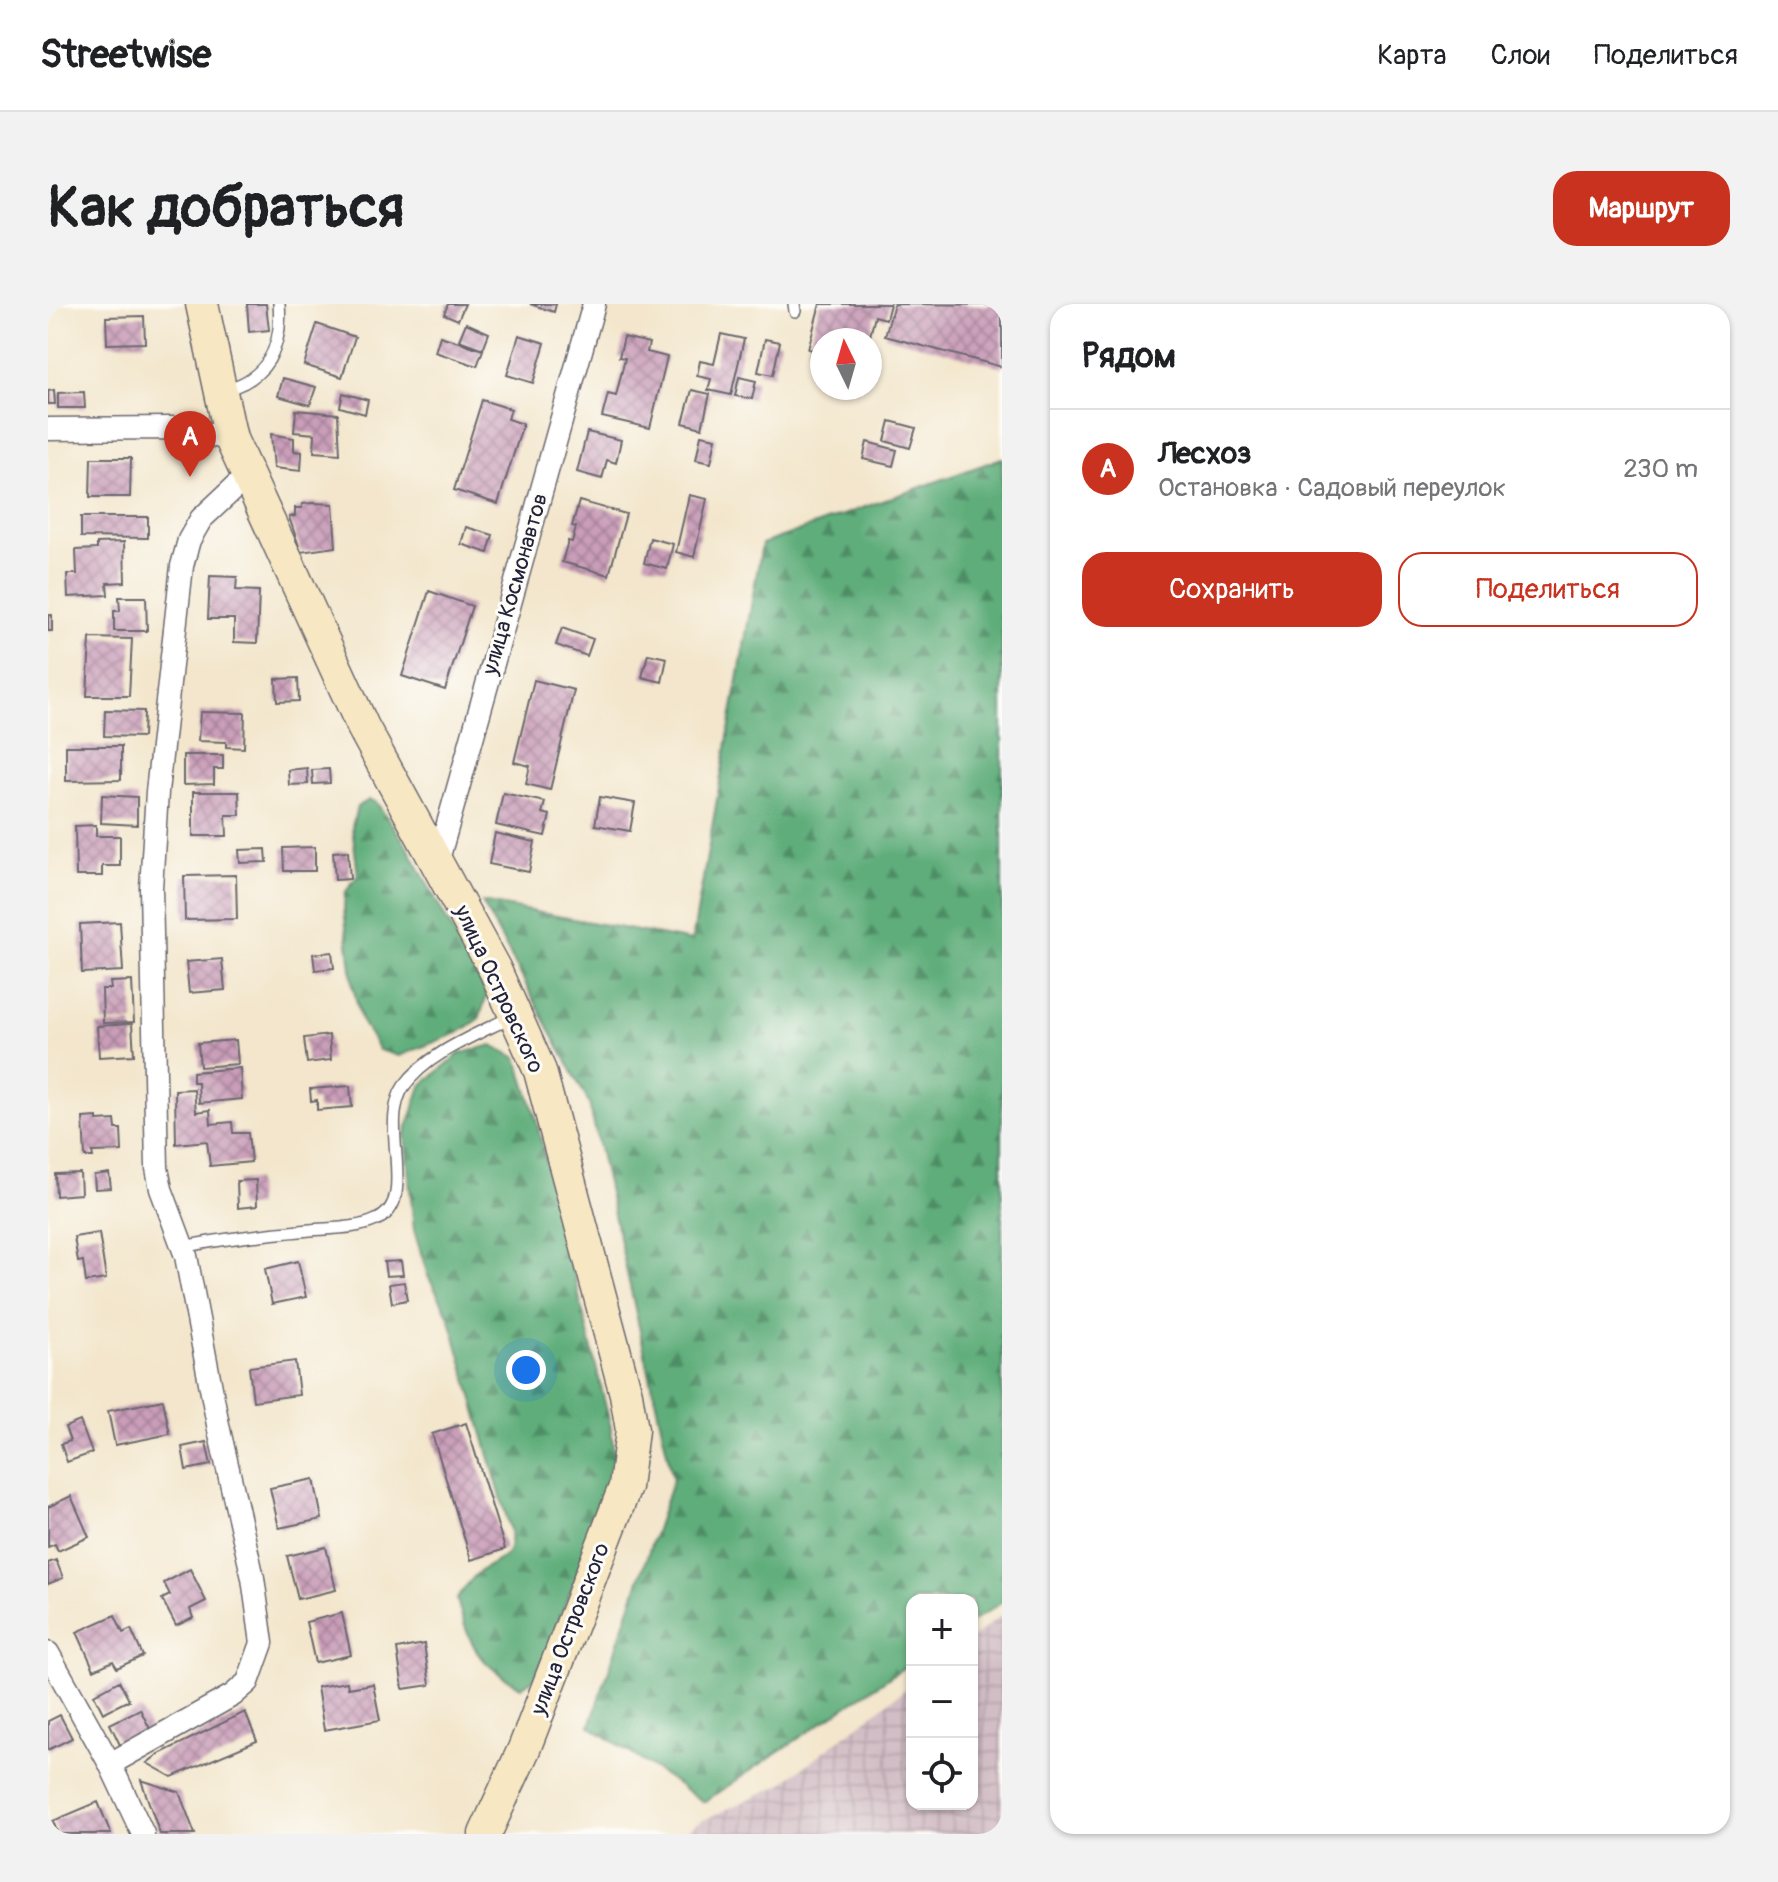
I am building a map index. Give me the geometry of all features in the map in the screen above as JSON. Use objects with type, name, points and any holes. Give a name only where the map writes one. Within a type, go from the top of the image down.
[{"type":"street","name":"улица Островского","points":[[202,304],[218,391],[231,439],[247,476],[363,727],[437,863],[515,1015],[540,1071],[626,1394],[632,1430],[631,1462],[625,1487],[524,1749],[485,1834]]},
{"type":"street","name":"улица Космонавтов","points":[[437,863],[594,304]]},
{"type":"street","points":[[48,429],[172,428],[231,439]]},
{"type":"street","points":[[110,1764],[233,1695],[248,1682],[262,1643],[253,1578],[219,1430],[183,1247],[157,1168],[151,888],[157,792],[182,566],[189,540],[201,519],[247,476]]},
{"type":"street","points":[[48,1653],[110,1764],[143,1834]]},
{"type":"lane","points":[[218,391],[246,382],[270,362],[280,331],[279,304]]},
{"type":"lane","points":[[183,1247],[218,1239],[360,1225],[388,1213],[398,1197],[392,1118],[405,1086],[434,1059],[515,1015]]},
{"type":"shaded area","points":[[1002,1615],[1002,1834],[682,1834],[699,1822],[780,1785],[906,1689],[906,1810],[978,1810],[978,1633]]},
{"type":"green space","points":[[1002,458],[1002,1602],[978,1618],[978,1594],[906,1594],[906,1666],[704,1802],[590,1726],[673,1479],[589,1103],[482,902],[692,941],[762,544]]},
{"type":"green space","points":[[369,800],[376,802],[407,846],[487,995],[479,1019],[460,1032],[399,1056],[379,1050],[361,1020],[353,986],[345,893],[358,875],[352,827],[357,807]]},
{"type":"green space","points":[[492,1045],[517,1058],[535,1115],[611,1428],[615,1465],[595,1530],[536,1677],[521,1687],[495,1670],[477,1652],[457,1599],[475,1576],[507,1554],[510,1529],[449,1316],[428,1276],[414,1230],[405,1135],[421,1086],[459,1054]]},
{"type":"building","points":[[247,304],[266,304],[269,330],[249,332]]},
{"type":"building","points":[[448,304],[465,304],[458,320],[444,314]]},
{"type":"building","points":[[530,304],[556,304],[554,312]]},
{"type":"building","points":[[820,304],[890,304],[886,319],[875,316],[872,328],[814,328]]},
{"type":"building","points":[[894,304],[1002,305],[1002,367],[885,336]]},
{"type":"building","points":[[144,316],[145,343],[107,344],[106,317]]},
{"type":"building","points":[[466,323],[489,333],[483,349],[459,340]]},
{"type":"building","points":[[317,324],[355,337],[342,377],[304,365]]},
{"type":"building","points":[[721,334],[744,339],[731,395],[708,390],[711,379],[697,376],[700,361],[714,364]]},
{"type":"building","points":[[519,335],[545,343],[533,383],[507,375]]},
{"type":"building","points":[[440,336],[483,350],[477,366],[435,352]]},
{"type":"building","points":[[624,337],[649,343],[647,352],[667,357],[650,428],[602,417],[608,394],[616,396],[625,358],[619,357]]},
{"type":"building","points":[[765,339],[780,342],[773,375],[758,372]]},
{"type":"building","points":[[739,377],[756,381],[752,399],[735,396]]},
{"type":"building","points":[[283,378],[316,387],[310,405],[278,396]]},
{"type":"building","points":[[54,390],[55,404],[48,404],[48,391]]},
{"type":"building","points":[[692,390],[710,394],[702,428],[683,423]]},
{"type":"building","points":[[84,392],[85,408],[58,408],[58,393]]},
{"type":"building","points":[[343,393],[368,400],[365,414],[340,407]]},
{"type":"building","points":[[482,400],[511,409],[508,419],[523,424],[498,504],[454,490]]},
{"type":"building","points":[[296,410],[338,414],[340,454],[314,452],[315,434],[294,432]]},
{"type":"building","points":[[890,421],[916,428],[910,448],[885,441]]},
{"type":"building","points":[[587,432],[621,440],[616,463],[607,460],[602,479],[577,472]]},
{"type":"building","points":[[271,434],[294,438],[294,451],[302,452],[301,471],[274,468]]},
{"type":"building","points":[[701,435],[716,438],[711,463],[696,460]]},
{"type":"building","points":[[867,442],[897,450],[893,466],[863,459]]},
{"type":"building","points":[[91,458],[131,458],[130,497],[90,497]]},
{"type":"building","points":[[689,495],[707,499],[694,557],[676,552]]},
{"type":"building","points":[[579,501],[626,514],[609,575],[562,562],[568,541],[572,542],[576,527],[572,526]]},
{"type":"building","points":[[302,504],[333,504],[336,547],[301,552],[289,517],[295,516],[295,508],[302,508]]},
{"type":"building","points":[[81,517],[148,517],[148,538],[81,537]]},
{"type":"building","points":[[466,527],[493,535],[488,553],[461,544]]},
{"type":"building","points":[[650,538],[673,544],[667,569],[644,563]]},
{"type":"building","points":[[124,542],[125,582],[107,583],[108,595],[68,597],[67,574],[77,574],[76,550],[97,549],[97,543]]},
{"type":"building","points":[[210,576],[237,577],[236,590],[259,591],[257,643],[234,642],[234,619],[208,619]]},
{"type":"building","points":[[429,591],[472,606],[445,690],[402,676]]},
{"type":"building","points":[[119,597],[146,597],[147,631],[114,631],[114,611],[120,611]]},
{"type":"building","points":[[48,615],[52,615],[52,631],[48,631]]},
{"type":"building","points":[[562,628],[593,639],[587,656],[556,645]]},
{"type":"building","points":[[90,638],[132,639],[129,696],[87,696]]},
{"type":"building","points":[[648,654],[667,658],[662,682],[642,677]]},
{"type":"building","points":[[298,678],[299,701],[277,702],[276,679]]},
{"type":"building","points":[[534,680],[574,690],[550,790],[526,784],[530,766],[514,762]]},
{"type":"building","points":[[105,710],[144,711],[143,737],[104,736]]},
{"type":"building","points":[[200,712],[245,713],[244,748],[226,747],[226,742],[198,741]]},
{"type":"building","points":[[66,746],[121,746],[121,780],[66,781]]},
{"type":"building","points":[[183,755],[223,755],[223,769],[214,769],[214,784],[183,785]]},
{"type":"building","points":[[307,768],[308,784],[289,785],[288,770]]},
{"type":"building","points":[[329,769],[330,783],[313,784],[312,770]]},
{"type":"building","points":[[193,792],[239,792],[240,815],[226,815],[227,836],[193,836]]},
{"type":"building","points":[[503,793],[545,802],[542,813],[550,815],[545,836],[496,825]]},
{"type":"building","points":[[102,795],[137,797],[137,825],[101,823]]},
{"type":"building","points":[[600,797],[635,803],[630,831],[595,825]]},
{"type":"building","points":[[96,825],[96,836],[120,836],[120,866],[102,866],[102,876],[76,876],[75,826]]},
{"type":"building","points":[[495,833],[535,842],[529,872],[489,864]]},
{"type":"building","points":[[315,847],[315,871],[284,871],[283,848]]},
{"type":"building","points":[[266,849],[267,862],[240,863],[239,850]]},
{"type":"building","points":[[348,851],[350,879],[335,880],[333,852]]},
{"type":"building","points":[[236,875],[237,919],[185,920],[184,876]]},
{"type":"building","points":[[120,922],[123,971],[82,973],[80,924]]},
{"type":"building","points":[[332,952],[334,968],[315,970],[313,954]]},
{"type":"building","points":[[222,959],[225,990],[189,993],[186,962]]},
{"type":"building","points":[[132,981],[134,1022],[103,1023],[102,989],[111,989],[110,982]]},
{"type":"building","points":[[132,1024],[134,1055],[99,1057],[97,1026]]},
{"type":"building","points":[[329,1035],[331,1060],[307,1063],[304,1038]]},
{"type":"building","points":[[236,1040],[238,1064],[200,1067],[198,1043]]},
{"type":"building","points":[[240,1068],[242,1099],[199,1103],[198,1082],[193,1082],[193,1072]]},
{"type":"building","points":[[350,1086],[352,1107],[317,1110],[317,1100],[311,1101],[310,1089]]},
{"type":"building","points":[[194,1089],[196,1112],[210,1110],[211,1124],[232,1122],[233,1133],[248,1133],[251,1162],[210,1166],[207,1141],[176,1144],[175,1090]]},
{"type":"building","points":[[97,1117],[97,1121],[115,1120],[116,1129],[121,1129],[122,1151],[92,1152],[93,1157],[85,1157],[83,1118]]},
{"type":"building","points":[[80,1173],[81,1194],[56,1196],[55,1174]]},
{"type":"building","points":[[109,1173],[111,1188],[95,1189],[94,1175]]},
{"type":"building","points":[[256,1180],[257,1206],[238,1208],[237,1181]]},
{"type":"building","points":[[99,1233],[106,1279],[86,1282],[83,1261],[78,1262],[74,1237]]},
{"type":"building","points":[[298,1261],[306,1297],[272,1304],[265,1269]]},
{"type":"building","points":[[401,1261],[403,1275],[386,1276],[384,1262]]},
{"type":"building","points":[[404,1282],[407,1300],[392,1303],[389,1284]]},
{"type":"building","points":[[295,1361],[299,1395],[253,1401],[249,1367]]},
{"type":"building","points":[[163,1400],[170,1434],[115,1445],[108,1411]]},
{"type":"building","points":[[80,1421],[92,1453],[67,1462],[61,1444],[70,1441],[65,1427]]},
{"type":"building","points":[[466,1423],[505,1549],[471,1560],[432,1434]]},
{"type":"building","points":[[206,1442],[211,1465],[186,1470],[182,1447]]},
{"type":"building","points":[[314,1479],[322,1519],[279,1528],[270,1488]]},
{"type":"building","points":[[71,1496],[89,1537],[58,1551],[55,1544],[48,1547],[48,1507]]},
{"type":"building","points":[[326,1547],[336,1590],[298,1599],[287,1556]]},
{"type":"building","points":[[56,1560],[63,1578],[48,1584],[48,1563]]},
{"type":"building","points":[[190,1569],[206,1601],[190,1609],[193,1618],[176,1626],[162,1599],[170,1595],[164,1583]]},
{"type":"building","points":[[342,1613],[351,1655],[315,1663],[306,1622]]},
{"type":"building","points":[[115,1615],[123,1633],[131,1629],[143,1656],[117,1668],[113,1661],[94,1670],[77,1632]]},
{"type":"building","points":[[424,1644],[430,1685],[403,1689],[397,1649]]},
{"type":"building","points":[[119,1681],[129,1700],[103,1713],[94,1695]]},
{"type":"building","points":[[347,1682],[348,1688],[373,1684],[380,1720],[324,1730],[317,1687]]},
{"type":"building","points":[[140,1709],[151,1731],[120,1745],[110,1724]]},
{"type":"building","points":[[245,1712],[257,1741],[172,1777],[147,1763],[159,1754]]},
{"type":"building","points":[[60,1715],[72,1738],[48,1750],[48,1721]]},
{"type":"building","points":[[141,1780],[179,1792],[195,1834],[160,1834]]},
{"type":"building","points":[[98,1802],[111,1834],[58,1834],[53,1821]]},
{"type":"place","name":"Лесхоз","points":[[190,477]]}]
